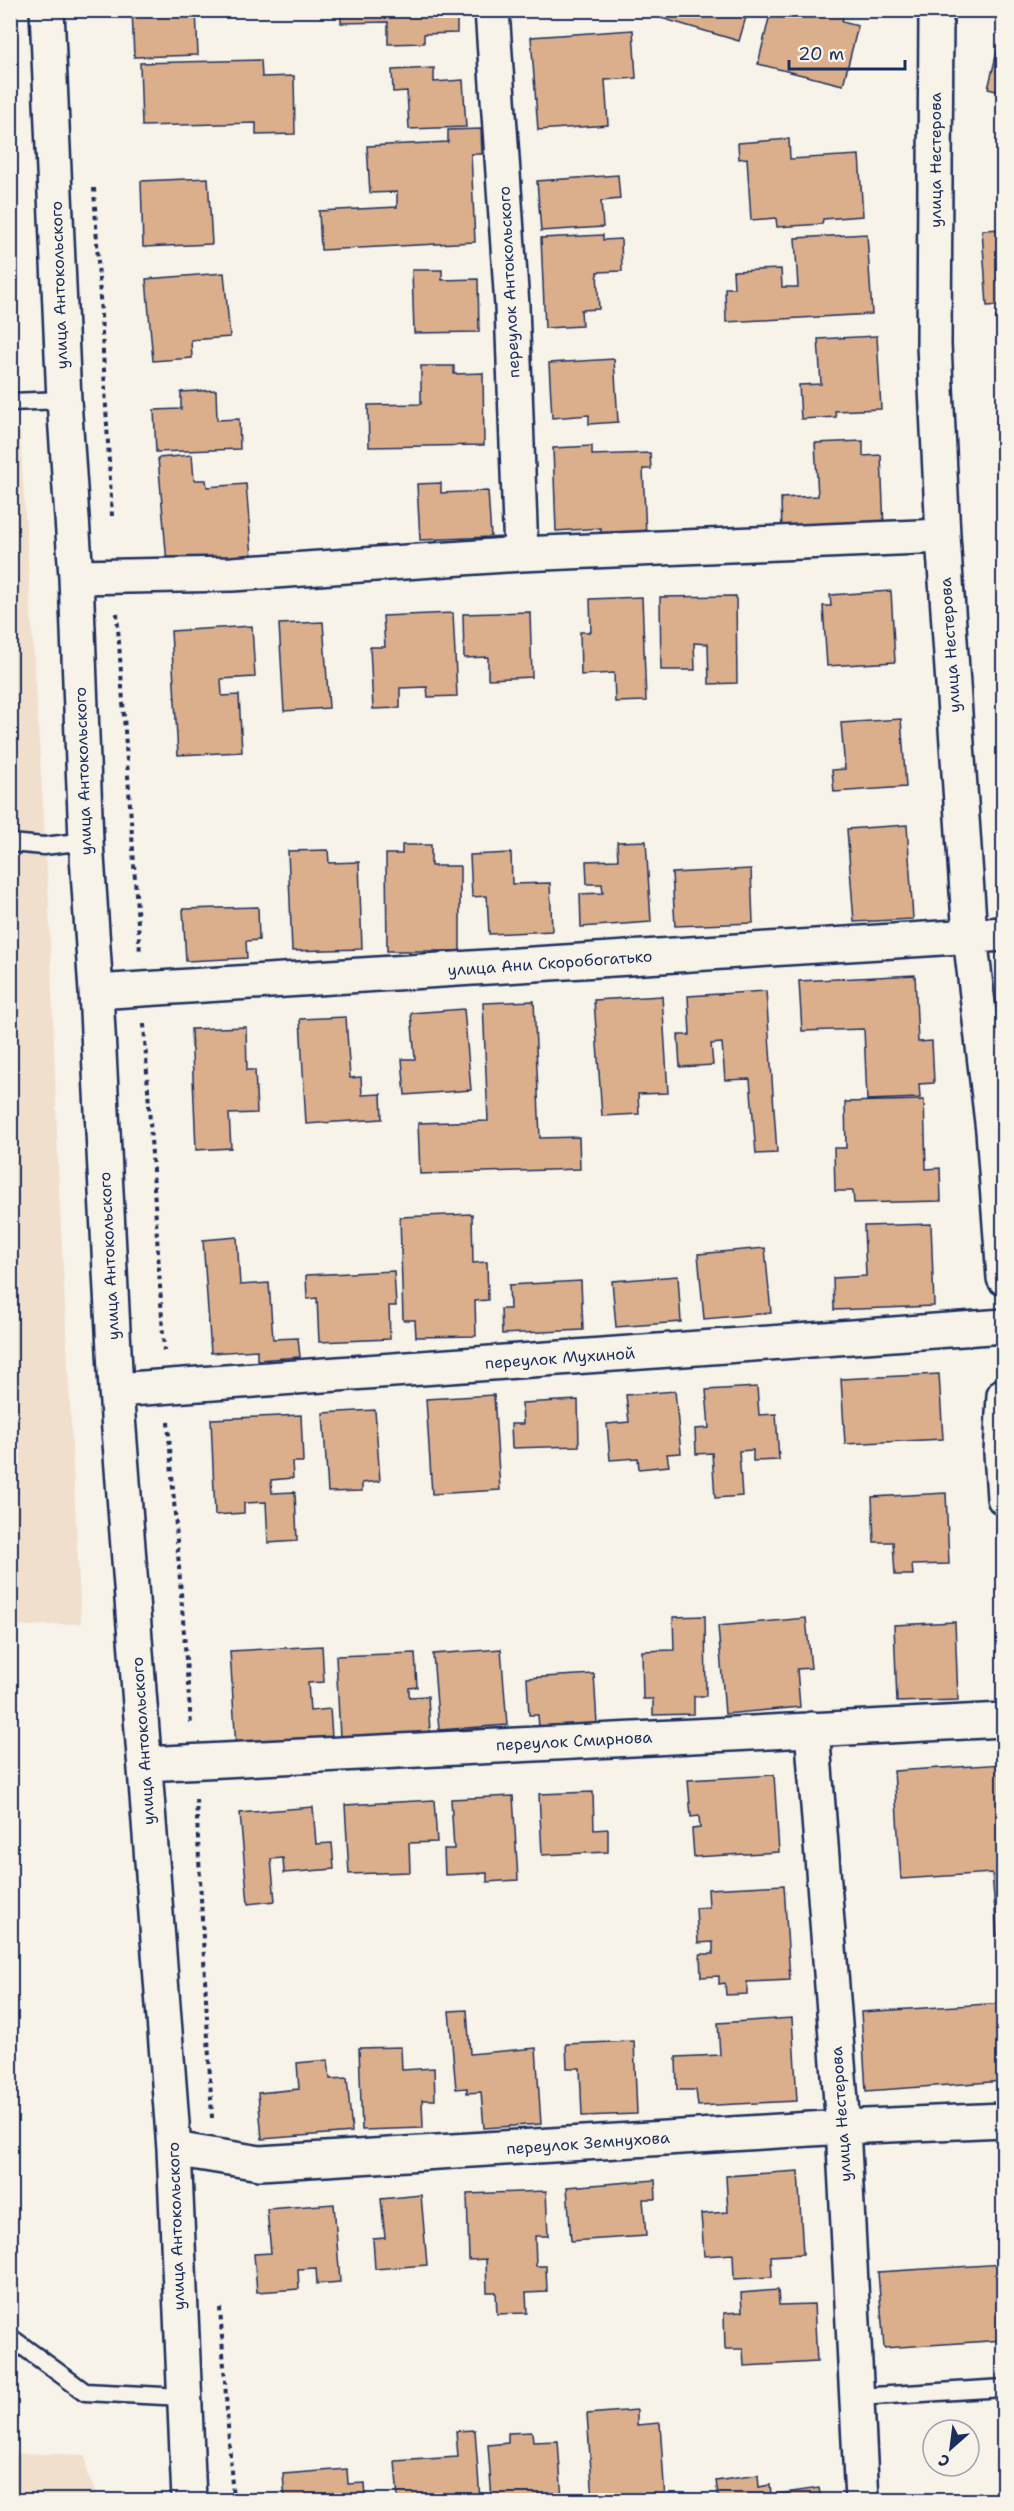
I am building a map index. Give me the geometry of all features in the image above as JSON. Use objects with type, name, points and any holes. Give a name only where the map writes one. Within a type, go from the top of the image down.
[{"type":"street","name":"улица Антокольского","points":[[47,10],[64,400],[76,576],[86,842],[116,1390],[174,2149],[189,2500]]},
{"type":"street","name":"переулок Антокольского","points":[[492,10],[512,306],[521,554]]},
{"type":"street","name":"улица Нестерова","points":[[936,10],[934,345],[943,536],[970,936],[993,1131],[1004,1278]]},
{"type":"street","points":[[76,576],[232,574],[521,554],[943,536]]},
{"type":"street","name":"улица Ани Скоробогатько","points":[[96,992],[1004,934]]},
{"type":"street","name":"переулок Мухиной","points":[[116,1390],[1004,1326]]},
{"type":"street","points":[[1004,1395],[1001,1453],[1004,1498]]},
{"type":"street","name":"переулок Смирнова","points":[[145,1764],[1004,1720]]},
{"type":"street","name":"улица Нестерова","points":[[812,1729],[843,2127],[862,2500]]},
{"type":"street","name":"переулок Земнухова","points":[[174,2149],[260,2163],[843,2127],[1004,2120]]},
{"type":"lane","points":[[10,402],[64,400]]},
{"type":"lane","points":[[10,843],[44,846],[86,842]]},
{"type":"lane","points":[[10,2337],[85,2392],[183,2397]]},
{"type":"lane","points":[[856,2397],[1004,2388]]},
{"type":"path","points":[[94,187],[112,517]]},
{"type":"path","points":[[115,576],[166,1387],[194,1761],[214,2156]]},
{"type":"path","points":[[220,2297],[233,2500]]},
{"type":"shaded area","points":[[20,432],[49,905],[59,1190],[81,1623],[11,1627],[10,433]]},
{"type":"shaded area","points":[[11,2453],[85,2455],[87,2474],[99,2500],[11,2500]]},
{"type":"building","points":[[132,10],[196,10],[198,55],[134,57]]},
{"type":"building","points":[[341,10],[457,10],[457,33],[424,34],[424,43],[388,44],[388,22],[341,23]]},
{"type":"building","points":[[663,10],[748,10],[739,41],[661,18]]},
{"type":"building","points":[[771,10],[844,10],[842,22],[858,26],[843,85],[758,64]]},
{"type":"building","points":[[1004,23],[1004,93],[988,89]]},
{"type":"building","points":[[633,30],[636,78],[605,80],[608,125],[538,130],[531,37]]},
{"type":"building","points":[[261,60],[262,77],[294,76],[295,134],[256,135],[256,123],[142,126],[140,63]]},
{"type":"building","points":[[434,68],[434,82],[463,80],[466,127],[409,129],[407,91],[393,92],[392,70]]},
{"type":"building","points":[[481,129],[482,154],[471,154],[475,242],[321,250],[319,211],[397,207],[397,192],[370,193],[367,146],[448,142],[448,130]]},
{"type":"building","points":[[789,139],[790,159],[859,155],[863,216],[823,219],[822,224],[777,227],[776,218],[751,220],[747,158],[739,159],[738,143]]},
{"type":"building","points":[[618,175],[620,199],[601,201],[603,227],[541,231],[537,181]]},
{"type":"building","points":[[208,178],[212,244],[143,247],[141,181]]},
{"type":"building","points":[[1004,229],[1004,305],[987,306],[982,230]]},
{"type":"building","points":[[867,234],[872,314],[726,322],[725,288],[734,288],[733,271],[781,269],[782,287],[798,287],[795,238]]},
{"type":"building","points":[[603,235],[603,240],[621,239],[622,271],[597,272],[599,309],[581,310],[582,326],[545,328],[541,238]]},
{"type":"building","points":[[412,270],[442,270],[442,280],[478,279],[479,332],[414,333]]},
{"type":"building","points":[[224,273],[230,337],[191,340],[192,358],[153,361],[146,279]]},
{"type":"building","points":[[1004,316],[1004,366],[1000,366],[996,317]]},
{"type":"building","points":[[877,336],[881,409],[835,411],[836,417],[801,419],[799,385],[821,384],[818,339]]},
{"type":"building","points":[[614,359],[618,422],[589,424],[589,415],[552,418],[549,363]]},
{"type":"building","points":[[421,366],[454,366],[454,374],[483,373],[484,445],[369,447],[368,405],[421,404]]},
{"type":"building","points":[[216,390],[217,420],[239,419],[240,449],[156,452],[154,410],[181,409],[181,392]]},
{"type":"building","points":[[995,430],[1004,430],[1004,507],[999,508]]},
{"type":"building","points":[[863,441],[863,456],[881,455],[884,529],[782,533],[781,498],[818,496],[815,443]]},
{"type":"building","points":[[592,446],[592,455],[650,453],[651,469],[643,469],[646,535],[601,537],[601,528],[556,531],[553,448]]},
{"type":"building","points":[[192,455],[194,480],[206,480],[207,487],[246,484],[252,557],[167,563],[158,458]]},
{"type":"building","points":[[441,483],[441,493],[488,491],[491,537],[420,540],[417,484]]},
{"type":"building","points":[[998,520],[1004,520],[1004,593],[1002,593]]},
{"type":"building","points":[[891,591],[895,662],[827,666],[823,606],[831,606],[830,595]]},
{"type":"building","points":[[736,596],[737,683],[709,684],[708,644],[694,643],[695,670],[661,670],[660,597]]},
{"type":"building","points":[[642,597],[646,701],[615,702],[614,673],[581,675],[580,632],[591,632],[590,599]]},
{"type":"building","points":[[530,612],[532,677],[488,679],[488,657],[464,658],[463,614]]},
{"type":"building","points":[[453,613],[457,696],[428,697],[427,687],[400,688],[400,708],[373,709],[370,647],[385,647],[383,616]]},
{"type":"building","points":[[323,622],[329,708],[284,711],[279,624]]},
{"type":"building","points":[[252,626],[255,677],[221,679],[222,696],[239,695],[242,752],[178,755],[171,631]]},
{"type":"building","points":[[901,719],[906,787],[834,792],[832,770],[845,769],[841,723]]},
{"type":"building","points":[[907,825],[913,919],[854,922],[847,829]]},
{"type":"building","points":[[646,841],[651,922],[581,927],[580,894],[603,893],[602,884],[587,884],[586,861],[618,860],[617,842]]},
{"type":"building","points":[[402,845],[431,845],[431,866],[460,866],[460,951],[387,951],[386,854],[402,854]]},
{"type":"building","points":[[328,850],[329,863],[359,862],[362,949],[292,951],[288,851]]},
{"type":"building","points":[[511,853],[512,884],[550,883],[552,931],[489,934],[487,896],[472,897],[470,855]]},
{"type":"building","points":[[751,869],[753,923],[675,926],[672,873]]},
{"type":"building","points":[[258,907],[259,940],[246,941],[247,958],[186,961],[183,909]]},
{"type":"building","points":[[915,975],[918,1042],[932,1041],[934,1083],[919,1084],[920,1098],[867,1100],[864,1029],[802,1031],[799,981]]},
{"type":"building","points":[[766,991],[777,1153],[756,1154],[750,1079],[725,1080],[722,1043],[711,1044],[713,1065],[680,1067],[678,1035],[690,1035],[688,996]]},
{"type":"building","points":[[662,996],[668,1093],[638,1094],[639,1114],[602,1116],[594,1000]]},
{"type":"building","points":[[534,1001],[540,1138],[579,1137],[580,1169],[420,1174],[418,1123],[488,1121],[483,1003]]},
{"type":"building","points":[[464,1009],[471,1090],[405,1095],[402,1059],[415,1059],[411,1013]]},
{"type":"building","points":[[346,1017],[350,1078],[361,1077],[362,1095],[381,1094],[382,1119],[306,1124],[300,1019]]},
{"type":"building","points":[[246,1027],[247,1070],[255,1070],[257,1113],[229,1114],[231,1148],[196,1150],[191,1029]]},
{"type":"building","points":[[924,1100],[926,1169],[940,1168],[941,1201],[854,1203],[853,1191],[835,1191],[834,1148],[846,1148],[845,1102]]},
{"type":"building","points":[[472,1214],[473,1263],[487,1262],[488,1300],[475,1301],[476,1336],[416,1337],[415,1320],[403,1320],[400,1217]]},
{"type":"building","points":[[931,1224],[934,1306],[834,1310],[833,1278],[866,1276],[864,1226]]},
{"type":"building","points":[[237,1237],[240,1285],[269,1283],[273,1339],[298,1338],[300,1357],[257,1360],[257,1350],[211,1353],[203,1240]]},
{"type":"building","points":[[765,1248],[771,1313],[704,1319],[698,1254]]},
{"type":"building","points":[[394,1271],[396,1306],[389,1306],[390,1339],[319,1342],[317,1298],[307,1299],[306,1275]]},
{"type":"building","points":[[678,1276],[681,1322],[616,1327],[612,1281]]},
{"type":"building","points":[[581,1281],[583,1330],[502,1334],[501,1309],[510,1309],[509,1285]]},
{"type":"building","points":[[939,1374],[943,1439],[845,1444],[841,1379]]},
{"type":"building","points":[[757,1387],[759,1415],[776,1414],[779,1460],[753,1461],[753,1450],[739,1451],[742,1496],[715,1498],[712,1453],[696,1454],[695,1429],[709,1428],[706,1390]]},
{"type":"building","points":[[675,1391],[681,1453],[667,1454],[669,1466],[639,1469],[638,1458],[610,1460],[607,1424],[629,1422],[626,1395]]},
{"type":"building","points":[[494,1395],[500,1490],[432,1494],[426,1399]]},
{"type":"building","points":[[578,1400],[579,1446],[512,1448],[511,1424],[523,1424],[522,1403]]},
{"type":"building","points":[[375,1410],[380,1481],[362,1483],[362,1491],[328,1492],[323,1413]]},
{"type":"building","points":[[301,1415],[303,1462],[292,1462],[293,1478],[271,1480],[272,1493],[295,1492],[297,1541],[268,1543],[266,1502],[244,1503],[244,1513],[215,1515],[211,1419]]},
{"type":"building","points":[[946,1493],[949,1564],[912,1565],[913,1575],[895,1575],[893,1542],[874,1542],[872,1497]]},
{"type":"building","points":[[705,1616],[706,1696],[694,1696],[694,1714],[653,1715],[653,1699],[643,1699],[642,1651],[674,1650],[673,1617]]},
{"type":"building","points":[[806,1618],[811,1668],[797,1669],[800,1707],[725,1714],[718,1626]]},
{"type":"building","points":[[955,1622],[958,1700],[897,1702],[894,1625]]},
{"type":"building","points":[[322,1646],[324,1682],[308,1683],[310,1711],[330,1709],[333,1751],[236,1748],[230,1651]]},
{"type":"building","points":[[501,1649],[507,1725],[439,1730],[433,1654]]},
{"type":"building","points":[[415,1653],[417,1687],[409,1688],[409,1697],[428,1696],[431,1751],[340,1738],[336,1656]]},
{"type":"building","points":[[594,1674],[597,1724],[539,1728],[538,1715],[529,1715],[527,1678]]},
{"type":"building","points":[[1004,1764],[1004,1936],[997,1936],[992,1873],[901,1879],[894,1771]]},
{"type":"building","points":[[774,1775],[779,1852],[694,1857],[692,1829],[700,1828],[699,1816],[691,1817],[688,1780]]},
{"type":"building","points":[[593,1792],[594,1830],[608,1829],[608,1852],[542,1855],[539,1794]]},
{"type":"building","points":[[513,1796],[518,1880],[487,1882],[487,1873],[445,1875],[444,1849],[454,1849],[451,1799]]},
{"type":"building","points":[[434,1800],[437,1842],[409,1843],[410,1872],[349,1874],[345,1805]]},
{"type":"building","points":[[313,1807],[316,1844],[332,1843],[334,1869],[284,1873],[283,1858],[271,1859],[275,1901],[248,1904],[240,1813]]},
{"type":"building","points":[[784,1885],[790,1980],[747,1982],[747,1994],[726,1995],[725,1983],[719,1984],[719,1976],[701,1977],[700,1954],[713,1954],[713,1942],[698,1943],[696,1908],[709,1907],[708,1889]]},
{"type":"building","points":[[1004,2003],[1004,2081],[866,2091],[861,2012]]},
{"type":"building","points":[[467,2010],[470,2054],[536,2048],[541,2124],[484,2128],[481,2092],[467,2093],[467,2088],[456,2089],[449,2011]]},
{"type":"building","points":[[792,2018],[797,2101],[698,2106],[696,2090],[677,2090],[676,2057],[720,2055],[718,2023]]},
{"type":"building","points":[[634,2041],[637,2114],[582,2116],[580,2068],[567,2068],[566,2044]]},
{"type":"building","points":[[401,2047],[402,2070],[434,2068],[435,2100],[422,2100],[423,2128],[362,2130],[359,2048]]},
{"type":"building","points":[[328,2060],[330,2079],[347,2078],[352,2132],[262,2139],[258,2093],[299,2089],[297,2063]]},
{"type":"building","points":[[798,2171],[803,2254],[771,2256],[772,2277],[734,2279],[733,2254],[704,2256],[701,2214],[728,2212],[726,2176]]},
{"type":"building","points":[[655,2180],[656,2199],[643,2199],[646,2236],[571,2241],[567,2187]]},
{"type":"building","points":[[546,2191],[548,2236],[535,2236],[536,2266],[546,2266],[547,2292],[526,2293],[527,2313],[497,2314],[496,2292],[487,2292],[486,2259],[469,2260],[467,2194]]},
{"type":"building","points":[[421,2195],[427,2265],[375,2269],[373,2239],[385,2238],[381,2199]]},
{"type":"building","points":[[334,2204],[340,2282],[317,2284],[316,2268],[298,2269],[299,2289],[257,2292],[254,2254],[271,2253],[267,2209]]},
{"type":"building","points":[[1004,2264],[1004,2340],[884,2348],[878,2272]]},
{"type":"building","points":[[778,2290],[779,2305],[814,2304],[817,2362],[744,2366],[743,2349],[725,2349],[724,2313],[742,2312],[741,2293]]},
{"type":"building","points":[[637,2410],[637,2425],[660,2423],[665,2500],[593,2500],[587,2414]]},
{"type":"building","points":[[475,2430],[480,2500],[398,2500],[395,2461],[458,2457],[456,2431]]},
{"type":"building","points":[[532,2432],[533,2442],[558,2441],[562,2500],[492,2500],[488,2445],[508,2443],[508,2433]]},
{"type":"building","points":[[347,2469],[348,2484],[365,2483],[366,2500],[285,2500],[283,2474]]},
{"type":"building","points":[[758,2475],[759,2487],[770,2485],[771,2495],[819,2488],[821,2500],[719,2500],[716,2481]]}]
